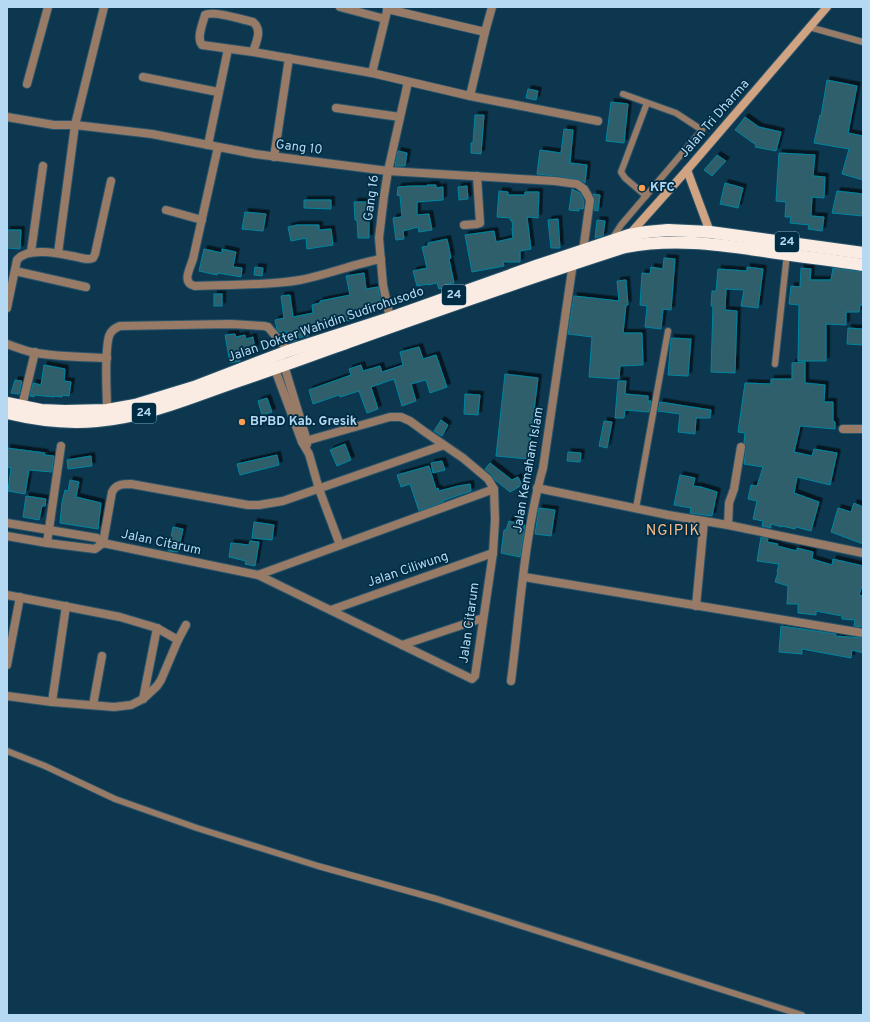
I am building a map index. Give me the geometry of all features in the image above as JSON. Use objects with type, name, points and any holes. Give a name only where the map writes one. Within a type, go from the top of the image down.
[{"type":"highway","name":"Jalan Dokter Wahidin Sudirohusodo","points":[[7,413],[27,418],[64,422],[97,421],[133,416],[174,404],[279,359],[390,318],[536,266],[629,235],[668,230],[787,254],[863,265]]},
{"type":"highway","name":"Jalan Dokter Wahidin Sudirohusodo","points":[[7,403],[41,410],[65,411],[107,410],[135,405],[158,399],[573,263],[643,243],[682,242],[712,238],[863,253]]},
{"type":"main road","name":"Jalan Tri Dharma","points":[[625,247],[629,235],[827,7]]},
{"type":"main road","points":[[687,170],[712,238]]},
{"type":"street","points":[[27,84],[48,7]]},
{"type":"street","points":[[58,253],[75,125],[104,7]]},
{"type":"street","points":[[340,7],[385,19]]},
{"type":"street","points":[[470,96],[492,7]]},
{"type":"street","points":[[372,73],[387,8],[485,32]]},
{"type":"street","points":[[253,52],[259,32],[253,22],[217,11],[205,15],[200,37],[200,43],[204,46],[253,52],[372,73],[470,96],[598,121]]},
{"type":"street","points":[[208,145],[228,49]]},
{"type":"street","points":[[274,157],[290,58]]},
{"type":"street","points":[[143,77],[218,92]]},
{"type":"street","name":"Gang 16","points":[[390,318],[384,285],[379,238],[388,171],[408,82]]},
{"type":"street","points":[[336,108],[400,117]]},
{"type":"street","name":"Gang 10","points":[[7,117],[54,124],[152,134],[274,157],[388,171],[555,181],[577,184],[584,189],[590,200],[583,251]]},
{"type":"street","points":[[218,147],[187,280],[188,283],[195,286],[291,281],[313,277],[352,265],[381,259]]},
{"type":"street","points":[[31,252],[43,166]]},
{"type":"street","points":[[464,225],[480,223],[478,176]]},
{"type":"street","points":[[7,308],[17,260],[20,257],[31,252],[58,253],[88,259],[94,258],[111,181]]},
{"type":"street","points":[[166,210],[202,220]]},
{"type":"street","name":"Jalan Kemaham Islam","points":[[511,681],[537,488],[543,468],[573,263]]},
{"type":"street","points":[[15,271],[86,287]]},
{"type":"street","points":[[107,410],[107,358],[109,336],[113,329],[120,326],[134,325],[231,324],[268,327],[319,489],[340,545]]},
{"type":"street","points":[[7,344],[34,352],[66,357],[107,358]]},
{"type":"street","points":[[22,406],[34,352]]},
{"type":"street","points":[[258,575],[494,489],[488,479],[444,445],[410,421],[401,417],[390,417],[305,444]]},
{"type":"street","points":[[843,429],[863,429]]},
{"type":"street","points":[[103,543],[112,492],[116,486],[132,484],[248,505],[259,505],[283,501],[444,445]]},
{"type":"street","points":[[47,543],[61,446]]},
{"type":"street","points":[[728,525],[729,503],[734,490],[741,447]]},
{"type":"street","points":[[537,488],[863,553]]},
{"type":"street","name":"Jalan Citarum","points":[[7,523],[97,538],[103,543],[258,575],[472,679],[475,676],[493,553],[495,520],[494,489]]},
{"type":"street","points":[[696,606],[704,521]]},
{"type":"street","name":"Jalan Citarum","points":[[7,536],[95,549],[103,543]]},
{"type":"street","name":"Jalan Ciliwung","points":[[331,610],[493,553]]},
{"type":"street","points":[[524,577],[863,633]]},
{"type":"street","points":[[7,595],[120,617],[157,628],[178,640]]},
{"type":"street","points":[[7,665],[20,597]]},
{"type":"street","points":[[52,702],[66,606]]},
{"type":"street","points":[[402,645],[483,618]]},
{"type":"street","points":[[7,696],[52,702],[123,707],[138,703],[157,686],[161,680],[186,625]]},
{"type":"street","points":[[143,699],[157,628]]},
{"type":"street","points":[[93,705],[102,656]]},
{"type":"lane","points":[[810,27],[863,42]]},
{"type":"lane","points":[[610,242],[621,226],[702,130],[676,113],[624,94]]},
{"type":"lane","points":[[646,196],[625,178],[621,172],[647,103]]},
{"type":"lane","points":[[676,161],[687,170]]},
{"type":"lane","points":[[775,364],[787,254]]},
{"type":"lane","points":[[636,508],[668,331]]},
{"type":"lane","points":[[7,751],[45,766],[115,799],[196,828],[318,866],[451,904],[802,1015]]},
{"type":"building","points":[[827,80],[857,86],[848,133],[863,136],[863,180],[842,174],[849,149],[814,143],[820,115],[821,116]]},
{"type":"building","points":[[528,89],[538,91],[536,100],[526,98]]},
{"type":"building","points":[[611,102],[628,104],[624,143],[606,141]]},
{"type":"building","points":[[475,115],[484,115],[481,154],[471,153]]},
{"type":"building","points":[[745,117],[759,127],[781,132],[776,151],[755,147],[756,145],[735,130]]},
{"type":"building","points":[[564,129],[573,130],[570,163],[587,165],[585,183],[578,179],[537,174],[540,150],[561,153]]},
{"type":"building","points":[[398,151],[407,153],[405,166],[395,166]]},
{"type":"building","points":[[779,153],[815,155],[813,176],[825,177],[824,198],[812,197],[811,216],[824,217],[822,231],[808,229],[809,225],[790,223],[791,217],[785,217],[786,202],[776,201]]},
{"type":"building","points":[[717,155],[726,161],[712,176],[704,170]]},
{"type":"building","points":[[725,183],[743,188],[738,208],[720,204]]},
{"type":"building","points":[[436,185],[436,188],[443,187],[443,200],[417,202],[417,215],[429,214],[432,230],[419,232],[418,227],[403,231],[404,239],[396,240],[393,218],[402,217],[400,196],[397,195],[398,187]]},
{"type":"building","points":[[467,186],[468,199],[459,200],[458,187]]},
{"type":"building","points":[[572,189],[580,193],[584,201],[583,209],[579,208],[579,211],[569,210]]},
{"type":"building","points":[[499,191],[508,192],[508,195],[525,195],[525,192],[539,192],[538,218],[527,217],[531,249],[520,251],[520,262],[503,262],[504,266],[472,272],[465,235],[494,231],[496,242],[513,238],[513,227],[510,218],[497,217]]},
{"type":"building","points":[[837,191],[863,194],[863,216],[832,213]]},
{"type":"building","points":[[593,194],[600,195],[598,211],[594,210],[595,200]]},
{"type":"building","points":[[304,200],[331,200],[331,209],[304,208]]},
{"type":"building","points":[[354,202],[369,202],[369,238],[358,238]]},
{"type":"building","points":[[245,212],[266,214],[263,231],[242,229]]},
{"type":"building","points":[[558,219],[560,248],[551,248],[548,220]]},
{"type":"building","points":[[597,220],[605,221],[603,236],[595,238]]},
{"type":"building","points":[[297,225],[319,225],[319,230],[331,229],[333,245],[307,249],[306,238],[291,241],[288,227]]},
{"type":"building","points":[[7,230],[21,230],[20,249],[7,248]]},
{"type":"building","points":[[447,239],[454,283],[447,284],[447,286],[439,289],[437,283],[417,286],[413,271],[427,268],[422,247],[428,246],[428,243]]},
{"type":"building","points":[[204,249],[222,253],[222,249],[236,252],[233,267],[242,268],[241,277],[218,273],[217,275],[199,271]]},
{"type":"building","points":[[664,258],[675,259],[671,310],[663,309],[661,329],[645,327],[647,306],[640,305],[642,273],[650,274],[651,267],[663,269]]},
{"type":"building","points":[[255,267],[263,268],[262,276],[254,275]]},
{"type":"building","points":[[747,267],[763,269],[758,308],[741,306],[744,290],[726,289],[725,310],[737,311],[735,373],[711,372],[712,291],[716,291],[718,269],[747,271]]},
{"type":"building","points":[[801,268],[811,269],[810,280],[831,280],[833,268],[863,272],[862,305],[860,305],[859,312],[846,312],[846,325],[826,324],[826,361],[798,361],[799,305],[789,304],[791,286],[800,287]]},
{"type":"building","points":[[364,273],[366,289],[378,287],[381,304],[370,305],[370,307],[349,311],[350,320],[342,320],[306,327],[308,336],[297,338],[297,340],[293,342],[288,342],[286,331],[279,332],[277,330],[275,320],[284,318],[281,296],[290,295],[293,317],[313,313],[312,305],[320,303],[320,301],[350,295],[346,276]]},
{"type":"building","points":[[626,280],[628,305],[626,305],[623,333],[642,333],[643,365],[620,366],[619,379],[589,377],[592,337],[568,334],[574,296],[619,301],[617,281]]},
{"type":"building","points":[[214,294],[222,294],[222,306],[214,306]]},
{"type":"building","points":[[848,328],[863,329],[863,345],[847,344]]},
{"type":"building","points":[[235,334],[236,337],[245,335],[246,339],[253,337],[255,349],[238,352],[240,361],[230,363],[225,335]]},
{"type":"building","points":[[671,338],[691,339],[688,376],[668,375]]},
{"type":"building","points":[[419,347],[423,359],[436,355],[447,387],[430,393],[426,380],[411,384],[416,401],[402,406],[394,379],[371,387],[378,409],[367,413],[359,391],[340,397],[339,395],[313,404],[309,390],[351,375],[349,369],[361,365],[363,371],[380,366],[382,372],[403,365],[400,352]]},
{"type":"building","points":[[805,362],[805,383],[825,385],[824,402],[833,402],[833,421],[835,422],[835,429],[800,426],[794,452],[812,456],[814,449],[837,453],[830,485],[797,477],[794,493],[819,502],[811,531],[796,527],[795,529],[771,524],[771,528],[762,526],[763,521],[753,519],[757,501],[748,499],[751,485],[757,486],[763,467],[744,464],[746,448],[744,442],[745,433],[738,432],[745,383],[771,384],[771,379],[792,379],[792,363]]},
{"type":"building","points":[[44,365],[65,369],[64,381],[71,382],[69,396],[30,396],[33,383],[41,385]]},
{"type":"building","points":[[505,374],[538,378],[528,459],[496,456]]},
{"type":"building","points":[[15,380],[22,381],[19,394],[11,393]]},
{"type":"building","points":[[618,381],[626,381],[625,394],[648,396],[648,401],[651,401],[649,412],[625,410],[624,418],[615,418]]},
{"type":"building","points":[[465,394],[480,395],[478,415],[464,414]]},
{"type":"building","points":[[267,398],[272,412],[262,415],[258,401]]},
{"type":"building","points":[[660,402],[711,410],[710,418],[696,418],[695,434],[678,432],[680,414],[658,411]]},
{"type":"building","points":[[441,420],[448,425],[442,436],[434,431]]},
{"type":"building","points":[[604,421],[612,422],[607,448],[599,446]]},
{"type":"building","points":[[345,444],[351,460],[337,466],[330,450]]},
{"type":"building","points":[[7,448],[45,453],[44,455],[54,456],[52,472],[29,470],[25,494],[8,491],[11,468],[7,467]]},
{"type":"building","points":[[568,452],[581,453],[580,462],[567,461]]},
{"type":"building","points":[[277,455],[279,465],[240,475],[237,464]]},
{"type":"building","points":[[91,456],[92,466],[68,469],[67,460]]},
{"type":"building","points":[[442,461],[445,470],[433,473],[431,463]]},
{"type":"building","points":[[490,463],[512,480],[518,477],[522,485],[510,492],[495,480],[485,469]]},
{"type":"building","points":[[429,466],[436,489],[438,488],[439,491],[470,484],[471,491],[419,511],[410,484],[401,487],[397,475]]},
{"type":"building","points":[[680,475],[695,478],[693,486],[717,492],[712,516],[690,513],[691,508],[674,505]]},
{"type":"building","points":[[70,480],[79,482],[76,497],[101,503],[98,529],[60,523],[62,502],[65,490],[68,491]]},
{"type":"building","points":[[26,496],[46,499],[45,506],[42,506],[39,520],[23,517]]},
{"type":"building","points":[[854,503],[863,507],[863,544],[831,532],[838,508],[851,512]]},
{"type":"building","points":[[539,508],[555,510],[551,536],[535,534]]},
{"type":"building","points":[[509,521],[525,525],[520,557],[501,553],[504,530],[506,530]]},
{"type":"building","points":[[254,522],[274,525],[272,540],[252,538]]},
{"type":"building","points":[[173,527],[183,529],[178,552],[168,551]]},
{"type":"building","points":[[761,537],[768,539],[767,542],[778,544],[777,546],[797,551],[797,548],[813,552],[812,559],[832,565],[833,559],[863,566],[863,583],[859,595],[863,596],[863,627],[854,626],[855,620],[842,619],[842,616],[816,611],[816,615],[798,613],[798,604],[787,604],[788,586],[775,582],[779,564],[757,561]]},
{"type":"building","points":[[250,541],[259,542],[255,566],[245,564],[246,561],[229,557],[231,543],[249,545]]},
{"type":"building","points":[[781,626],[836,634],[835,636],[863,638],[863,653],[852,650],[851,658],[802,649],[802,654],[779,652]]},
{"type":"place","name":"KFC","points":[[642,188]]},
{"type":"place","name":"BPBD Kab. Gresik","points":[[242,422]]},
{"type":"district","name":"NGIPIK","points":[[673,531]]}]
